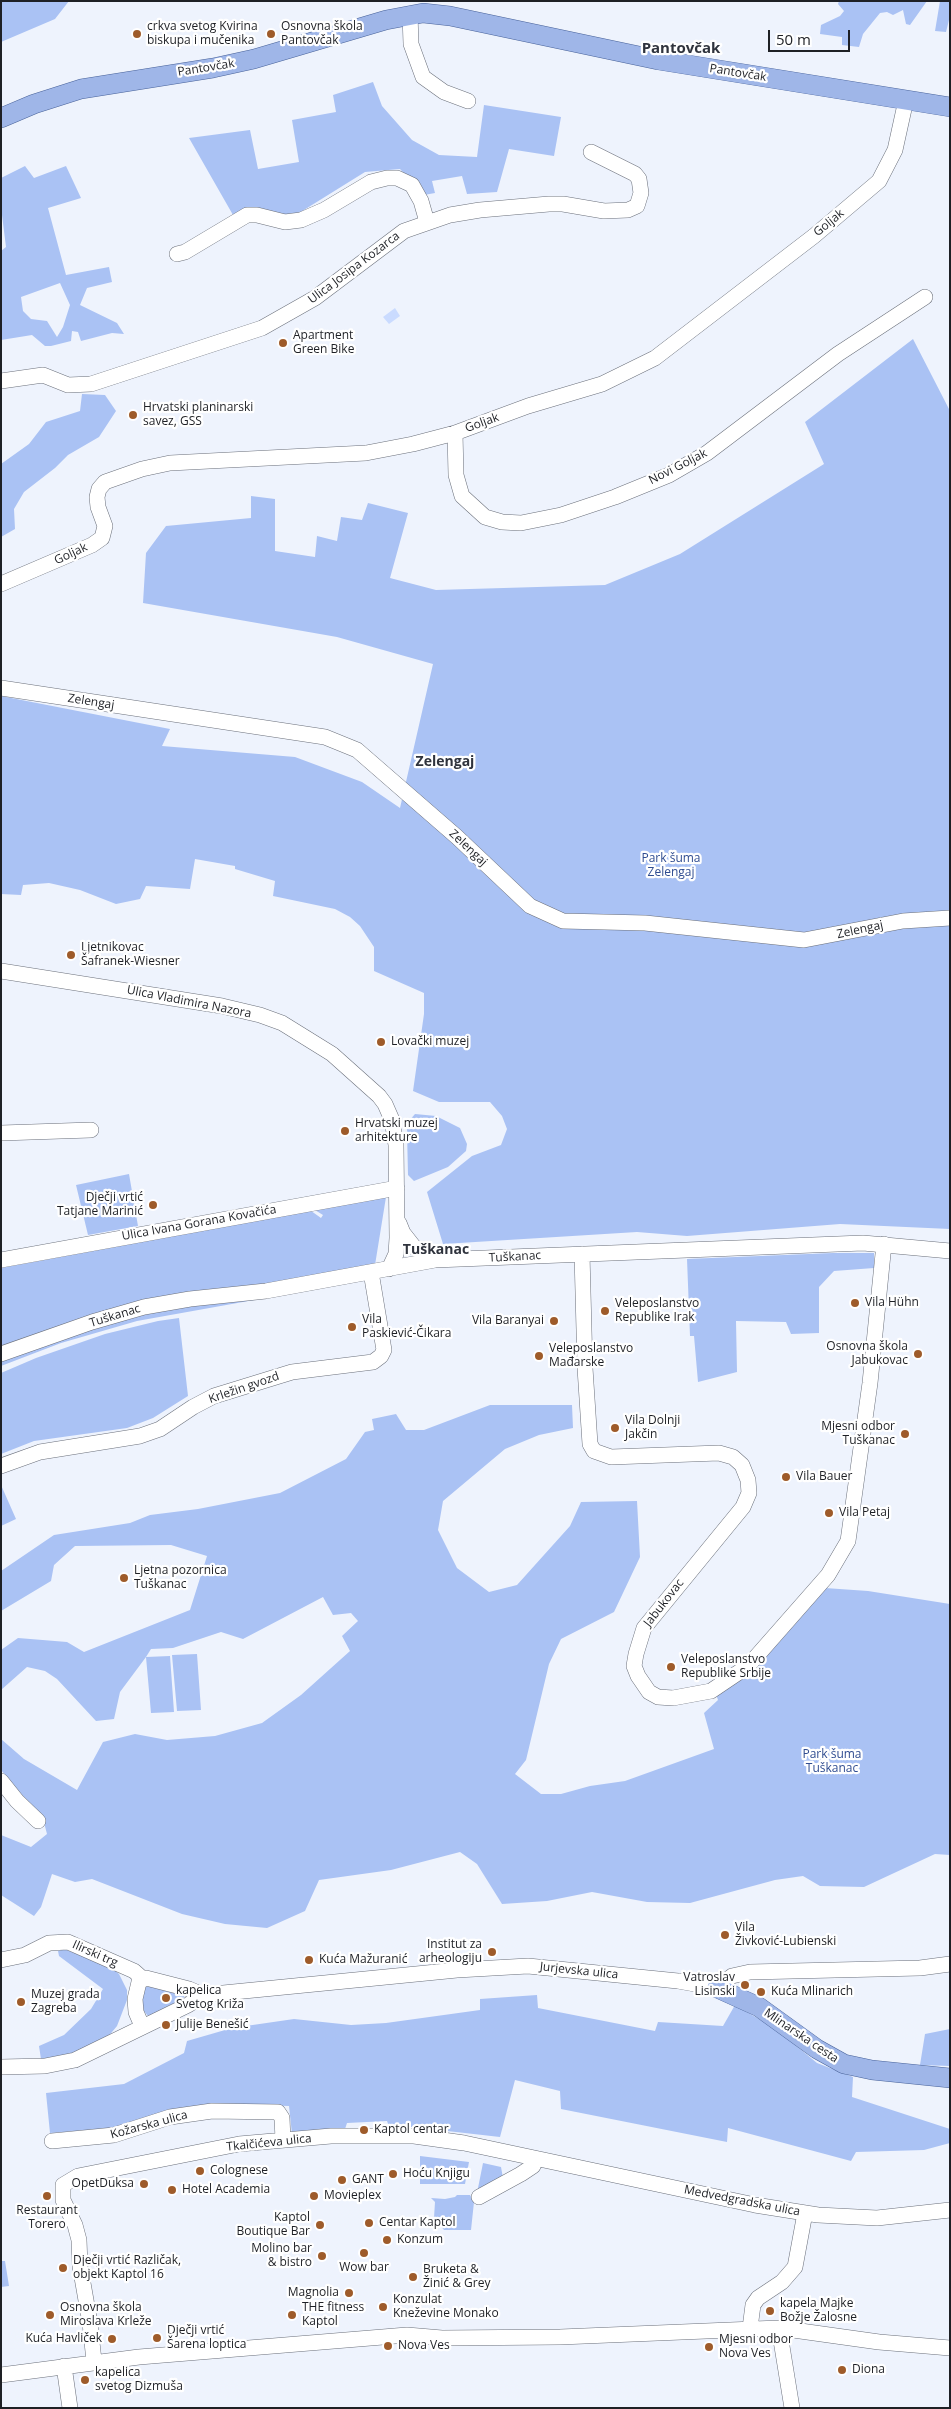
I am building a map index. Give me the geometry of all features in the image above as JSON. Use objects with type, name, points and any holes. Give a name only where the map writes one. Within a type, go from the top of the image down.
[{"type":"main road","name":"Pantovčak","points":[[1,118],[34,104],[81,89],[214,68],[254,59],[418,9],[658,60],[950,107]]},
{"type":"main road","name":"Mlinarska cesta","points":[[717,1988],[759,2007],[818,2049],[844,2064],[872,2070],[950,2078]]},
{"type":"street","points":[[418,9],[411,44],[424,77],[444,92],[468,101]]},
{"type":"street","name":"Goljak","points":[[1,584],[65,558],[102,538],[105,526],[98,507],[99,489],[105,482],[142,469],[170,463],[366,453],[455,433],[528,406],[602,384],[655,358],[814,236],[879,181],[895,150],[906,100]]},
{"type":"street","name":"Ulica Josipa Kozarca","points":[[1,381],[43,375],[68,385],[91,384],[262,328],[315,298],[388,241],[404,231],[428,222],[480,210],[549,204],[563,204],[604,211],[628,210],[637,206],[641,193],[639,179],[635,174],[591,152]]},
{"type":"street","points":[[177,254],[185,252],[247,215],[294,222],[312,216],[377,179],[398,178],[412,186],[421,201],[428,222]]},
{"type":"street","name":"Novi Goljak","points":[[455,433],[456,475],[462,496],[485,517],[502,522],[521,524],[561,515],[615,497],[669,475],[707,453],[838,354],[925,297]]},
{"type":"street","name":"Zelengaj","points":[[1,688],[325,737],[357,750],[457,837],[530,906],[563,921],[645,923],[804,940],[903,921],[950,918]]},
{"type":"street","name":"Ulica Vladimira Nazora","points":[[1,971],[222,1006],[282,1023],[332,1054],[368,1085],[385,1104],[392,1120],[397,1216],[396,1254],[389,1268]]},
{"type":"street","points":[[1,1133],[91,1130]]},
{"type":"street","name":"Ulica Ivana Gorana Kovačića","points":[[1,1260],[397,1188]]},
{"type":"street","name":"Ulica Vladimira Nazora","points":[[397,1216],[400,1227],[407,1239],[420,1251],[435,1260]]},
{"type":"street","name":"Tuškanac","points":[[1,1354],[92,1322],[144,1307],[190,1299],[258,1293],[435,1260],[863,1242],[950,1251]]},
{"type":"street","name":"Jabukovac","points":[[582,1254],[584,1368],[590,1444],[594,1451],[611,1457],[718,1453],[733,1457],[742,1465],[748,1480],[749,1493],[743,1507],[653,1615],[641,1635],[634,1666],[638,1676],[649,1692],[658,1697],[673,1698],[711,1691],[748,1666],[828,1575],[848,1541],[870,1383],[884,1244]]},
{"type":"street","name":"Krležin gvozd","points":[[1,1466],[40,1452],[140,1436],[160,1428],[192,1406],[214,1396],[292,1372],[373,1362],[381,1356],[384,1350],[371,1272]]},
{"type":"street","points":[[1,1781],[17,1801],[38,1821]]},
{"type":"street","name":"Ilirski trg","points":[[1,1960],[25,1955],[55,1941],[68,1942],[134,1971],[143,1978],[155,1978],[203,1995]]},
{"type":"street","points":[[717,1988],[732,1976],[750,1972],[920,1968],[950,1964]]},
{"type":"street","name":"Jurjevska ulica","points":[[203,1995],[514,1966],[546,1966],[678,1981],[717,1988]]},
{"type":"street","points":[[142,2026],[136,2012],[135,1999],[138,1984],[143,1978]]},
{"type":"street","points":[[1,2067],[45,2066],[75,2060],[188,2005],[203,1995]]},
{"type":"street","name":"Kožarska ulica","points":[[52,2142],[114,2135],[170,2117],[212,2111],[278,2112],[282,2118],[283,2140]]},
{"type":"street","name":"Tkalčićeva ulica","points":[[94,2361],[90,2323],[80,2266],[79,2240],[75,2225],[63,2200],[63,2185],[78,2176],[239,2144],[376,2135],[442,2139],[536,2159]]},
{"type":"street","points":[[479,2197],[533,2166],[536,2159]]},
{"type":"street","name":"Medvedgradska ulica","points":[[536,2159],[805,2214],[842,2218],[870,2218],[950,2210]]},
{"type":"street","points":[[750,2328],[753,2305],[758,2298],[782,2282],[795,2267],[805,2214]]},
{"type":"street","points":[[779,2328],[792,2408]]},
{"type":"street","points":[[1,2375],[94,2361],[379,2337],[569,2337],[779,2328],[871,2341],[950,2348]]},
{"type":"street","points":[[64,2366],[70,2408]]},
{"type":"green space","points":[[1,1],[69,1],[55,19],[1,42]]},
{"type":"green space","points":[[839,1],[927,1],[910,25],[906,24],[903,10],[893,15],[887,12],[880,13],[863,34],[859,47],[842,45],[842,37],[820,34],[821,25],[840,16],[844,11],[838,4]]},
{"type":"green space","points":[[940,1],[950,1],[950,16],[946,32],[935,31]]},
{"type":"green space","points":[[373,82],[382,106],[412,140],[439,155],[477,157],[484,105],[561,117],[554,156],[509,149],[497,192],[467,194],[462,176],[432,181],[435,193],[424,195],[400,169],[365,172],[291,218],[233,215],[189,138],[250,130],[258,169],[299,162],[292,120],[336,112],[333,95]]},
{"type":"green space","points":[[25,166],[34,178],[66,166],[81,198],[48,208],[66,275],[109,267],[112,282],[87,288],[80,305],[117,323],[124,334],[112,333],[81,341],[78,332],[72,331],[71,341],[51,346],[45,346],[32,335],[1,340],[1,251],[6,247],[1,207],[1,178]],"holes":[[[60,283],[70,305],[63,327],[57,337],[47,321],[31,319],[23,311],[21,297]]]},
{"type":"green space","name":"Park šuma Zelengaj","points":[[913,339],[950,411],[950,1229],[840,1224],[687,1236],[637,1232],[443,1244],[427,1192],[472,1156],[501,1145],[507,1129],[502,1116],[490,1102],[439,1102],[413,1091],[424,1014],[424,993],[374,971],[374,947],[360,926],[350,917],[335,909],[273,896],[275,881],[235,869],[235,866],[195,859],[190,889],[146,886],[140,899],[116,904],[80,890],[49,883],[23,885],[21,895],[1,894],[1,696],[170,729],[162,746],[295,757],[362,782],[400,808],[433,664],[337,637],[143,603],[146,553],[166,526],[251,518],[251,496],[275,499],[275,551],[315,557],[317,536],[337,541],[341,517],[362,520],[368,503],[408,513],[390,578],[436,590],[605,585],[680,554],[824,464],[805,422]]},
{"type":"green space","points":[[82,394],[105,395],[116,411],[99,437],[68,455],[55,468],[24,492],[14,509],[15,529],[1,537],[1,464],[29,444],[46,422],[80,411]]},
{"type":"green space","points":[[415,1114],[436,1116],[460,1128],[467,1144],[466,1151],[448,1167],[414,1181],[408,1175],[407,1131],[408,1122]]},
{"type":"green space","points":[[129,1174],[138,1226],[88,1235],[76,1185]]},
{"type":"green space","points":[[386,1197],[375,1265],[218,1292],[1,1347],[1,1268],[305,1212],[307,1208],[321,1218],[323,1215],[310,1207]]},
{"type":"green space","points":[[874,1253],[874,1268],[834,1271],[819,1287],[819,1333],[791,1334],[786,1322],[736,1321],[737,1372],[698,1382],[694,1336],[690,1336],[687,1259]]},
{"type":"green space","points":[[360,1281],[137,1321],[61,1343],[1,1366],[1,1360],[102,1325],[160,1309]]},
{"type":"green space","points":[[179,1318],[188,1396],[153,1418],[127,1428],[34,1441],[1,1454],[1,1373],[36,1358],[105,1334],[158,1321]]},
{"type":"green space","name":"Park šuma Tuškanac","points":[[490,1405],[572,1405],[573,1428],[539,1435],[505,1449],[443,1501],[438,1530],[457,1568],[489,1592],[517,1585],[570,1526],[581,1502],[637,1501],[640,1557],[614,1612],[561,1639],[549,1664],[526,1760],[515,1774],[541,1794],[561,1794],[590,1786],[625,1781],[714,1749],[704,1713],[718,1700],[716,1694],[825,1588],[868,1591],[950,1604],[950,1855],[935,1854],[864,1887],[820,1886],[803,1876],[775,1880],[690,1903],[647,1902],[592,1892],[547,1901],[502,1904],[477,1864],[460,1852],[391,1870],[319,1880],[305,1911],[267,1928],[225,1924],[182,1914],[92,1879],[75,1882],[52,1874],[41,1907],[34,1916],[1,1895],[1,1835],[31,1847],[47,1834],[42,1815],[1,1770],[1,1739],[24,1759],[77,1790],[103,1742],[135,1734],[167,1740],[215,1736],[262,1723],[301,1695],[350,1651],[342,1636],[358,1621],[351,1613],[333,1615],[323,1597],[243,1639],[221,1632],[173,1648],[151,1649],[120,1692],[114,1719],[96,1721],[57,1679],[45,1671],[27,1667],[1,1690],[1,1650],[18,1638],[67,1642],[84,1652],[190,1610],[207,1556],[171,1545],[75,1546],[54,1565],[51,1581],[1,1611],[1,1571],[54,1535],[130,1523],[150,1515],[198,1509],[280,1493],[346,1459],[365,1432],[374,1430],[372,1419],[396,1414],[406,1430],[424,1430]]},
{"type":"green space","points":[[1,1485],[16,1519],[1,1526]]},
{"type":"green space","points":[[197,1654],[201,1710],[177,1711],[172,1655]]},
{"type":"green space","points":[[170,1656],[174,1712],[151,1713],[146,1657]]},
{"type":"green space","points":[[67,1950],[111,1967],[119,1974],[127,1990],[127,2000],[117,2026],[107,2038],[68,2055],[41,2059],[39,2046],[64,2035],[91,2009],[103,1989],[59,1956],[58,1951]]},
{"type":"green space","points":[[148,1984],[184,1996],[183,2000],[152,2017],[148,2016],[143,2010],[141,1994],[142,1987]]},
{"type":"green space","points":[[537,1995],[538,2008],[655,2031],[658,2022],[723,2026],[735,2005],[776,2029],[817,2063],[853,2077],[852,2097],[950,2129],[950,2143],[924,2150],[856,2152],[851,2161],[728,2128],[727,2142],[561,2109],[560,2091],[515,2080],[500,2137],[412,2127],[390,2129],[387,2121],[347,2123],[345,2129],[292,2134],[289,2106],[252,2105],[129,2127],[50,2133],[46,2093],[124,2084],[184,2053],[187,2041],[232,2028],[294,2019],[351,2025],[386,2023],[480,2010],[480,1999]]},
{"type":"green space","points":[[950,2029],[950,2066],[920,2065],[925,2034]]},
{"type":"green space","points":[[420,2156],[469,2162],[465,2184],[420,2184]]},
{"type":"green space","points":[[483,2163],[501,2167],[503,2178],[477,2193]]},
{"type":"green space","points":[[457,2195],[470,2195],[474,2202],[471,2230],[444,2230],[434,2218],[435,2202],[431,2198],[445,2199]]},
{"type":"green space","points":[[1,2261],[5,2261],[9,2286],[1,2287]]},
{"type":"shaded area","points":[[395,308],[400,316],[389,324],[383,317]]},
{"type":"place","name":"crkva svetog Kvirina biskupa i mučenika","points":[[137,34]]},
{"type":"place","name":"Osnovna škola Pantovčak","points":[[271,34]]},
{"type":"place","name":"Apartment Green Bike","points":[[283,343]]},
{"type":"place","name":"Hrvatski planinarski savez, GSS","points":[[133,415]]},
{"type":"place","name":"Ljetnikovac Šafranek-Wiesner","points":[[71,955]]},
{"type":"place","name":"Lovački muzej","points":[[381,1042]]},
{"type":"place","name":"Hrvatski muzej arhitekture","points":[[345,1131]]},
{"type":"place","name":"Dječji vrtić Tatjane Marinić","points":[[153,1205]]},
{"type":"place","name":"Vila Hühn","points":[[855,1303]]},
{"type":"place","name":"Veleposlanstvo Republike Irak","points":[[605,1311]]},
{"type":"place","name":"Vila Baranyai","points":[[554,1321]]},
{"type":"place","name":"Vila Paskiević-Čikara","points":[[352,1327]]},
{"type":"place","name":"Osnovna škola Jabukovac","points":[[918,1354]]},
{"type":"place","name":"Veleposlanstvo Mađarske","points":[[539,1356]]},
{"type":"place","name":"Vila Dolnji Jakčin","points":[[615,1428]]},
{"type":"place","name":"Mjesni odbor Tuškanac","points":[[905,1434]]},
{"type":"place","name":"Vila Bauer","points":[[786,1477]]},
{"type":"place","name":"Vila Petaj","points":[[829,1513]]},
{"type":"place","name":"Ljetna pozornica Tuškanac","points":[[124,1578]]},
{"type":"place","name":"Veleposlanstvo Republike Srbije","points":[[671,1667]]},
{"type":"place","name":"Vila Živković-Lubienski","points":[[725,1935]]},
{"type":"place","name":"Institut za arheologiju","points":[[492,1952]]},
{"type":"place","name":"Kuća Mažuranić","points":[[309,1960]]},
{"type":"place","name":"Vatroslav Lisinski","points":[[745,1985]]},
{"type":"place","name":"Kuća Mlinarich","points":[[761,1992]]},
{"type":"place","name":"kapelica Svetog Križa","points":[[166,1998]]},
{"type":"place","name":"Muzej grada Zagreba","points":[[21,2002]]},
{"type":"place","name":"Julije Benešić","points":[[166,2025]]},
{"type":"place","name":"Kaptol centar","points":[[364,2130]]},
{"type":"place","name":"Colognese","points":[[200,2171]]},
{"type":"place","name":"Hoću Knjigu","points":[[393,2174]]},
{"type":"place","name":"GANT","points":[[342,2180]]},
{"type":"place","name":"OpetDuksa","points":[[144,2184]]},
{"type":"place","name":"Hotel Academia","points":[[172,2190]]},
{"type":"place","name":"Restaurant Torero","points":[[47,2196]]},
{"type":"place","name":"Movieplex","points":[[314,2196]]},
{"type":"place","name":"Centar Kaptol","points":[[369,2223]]},
{"type":"place","name":"Kaptol Boutique Bar","points":[[320,2225]]},
{"type":"place","name":"Konzum","points":[[387,2240]]},
{"type":"place","name":"Wow bar","points":[[364,2253]]},
{"type":"place","name":"Molino bar & bistro","points":[[322,2256]]},
{"type":"place","name":"Dječji vrtić Različak, objekt Kaptol 16","points":[[63,2268]]},
{"type":"place","name":"Bruketa & Žinić & Grey","points":[[413,2277]]},
{"type":"place","name":"Magnolia","points":[[349,2293]]},
{"type":"place","name":"Konzulat Kneževine Monako","points":[[383,2307]]},
{"type":"place","name":"kapela Majke Božje Žalosne","points":[[770,2311]]},
{"type":"place","name":"Osnovna škola Miroslava Krleže","points":[[50,2315]]},
{"type":"place","name":"THE fitness Kaptol","points":[[292,2315]]},
{"type":"place","name":"Dječji vrtić Šarena loptica","points":[[157,2338]]},
{"type":"place","name":"Kuća Havliček","points":[[112,2339]]},
{"type":"place","name":"Nova Ves","points":[[388,2346]]},
{"type":"place","name":"Mjesni odbor Nova Ves","points":[[709,2347]]},
{"type":"place","name":"Diona","points":[[842,2370]]},
{"type":"place","name":"kapelica svetog Dizmuša","points":[[85,2380]]},
{"type":"district","name":"Pantovčak","points":[[681,49]]},
{"type":"district","name":"Zelengaj","points":[[445,762]]},
{"type":"district","name":"Tuškanac","points":[[436,1250]]}]
